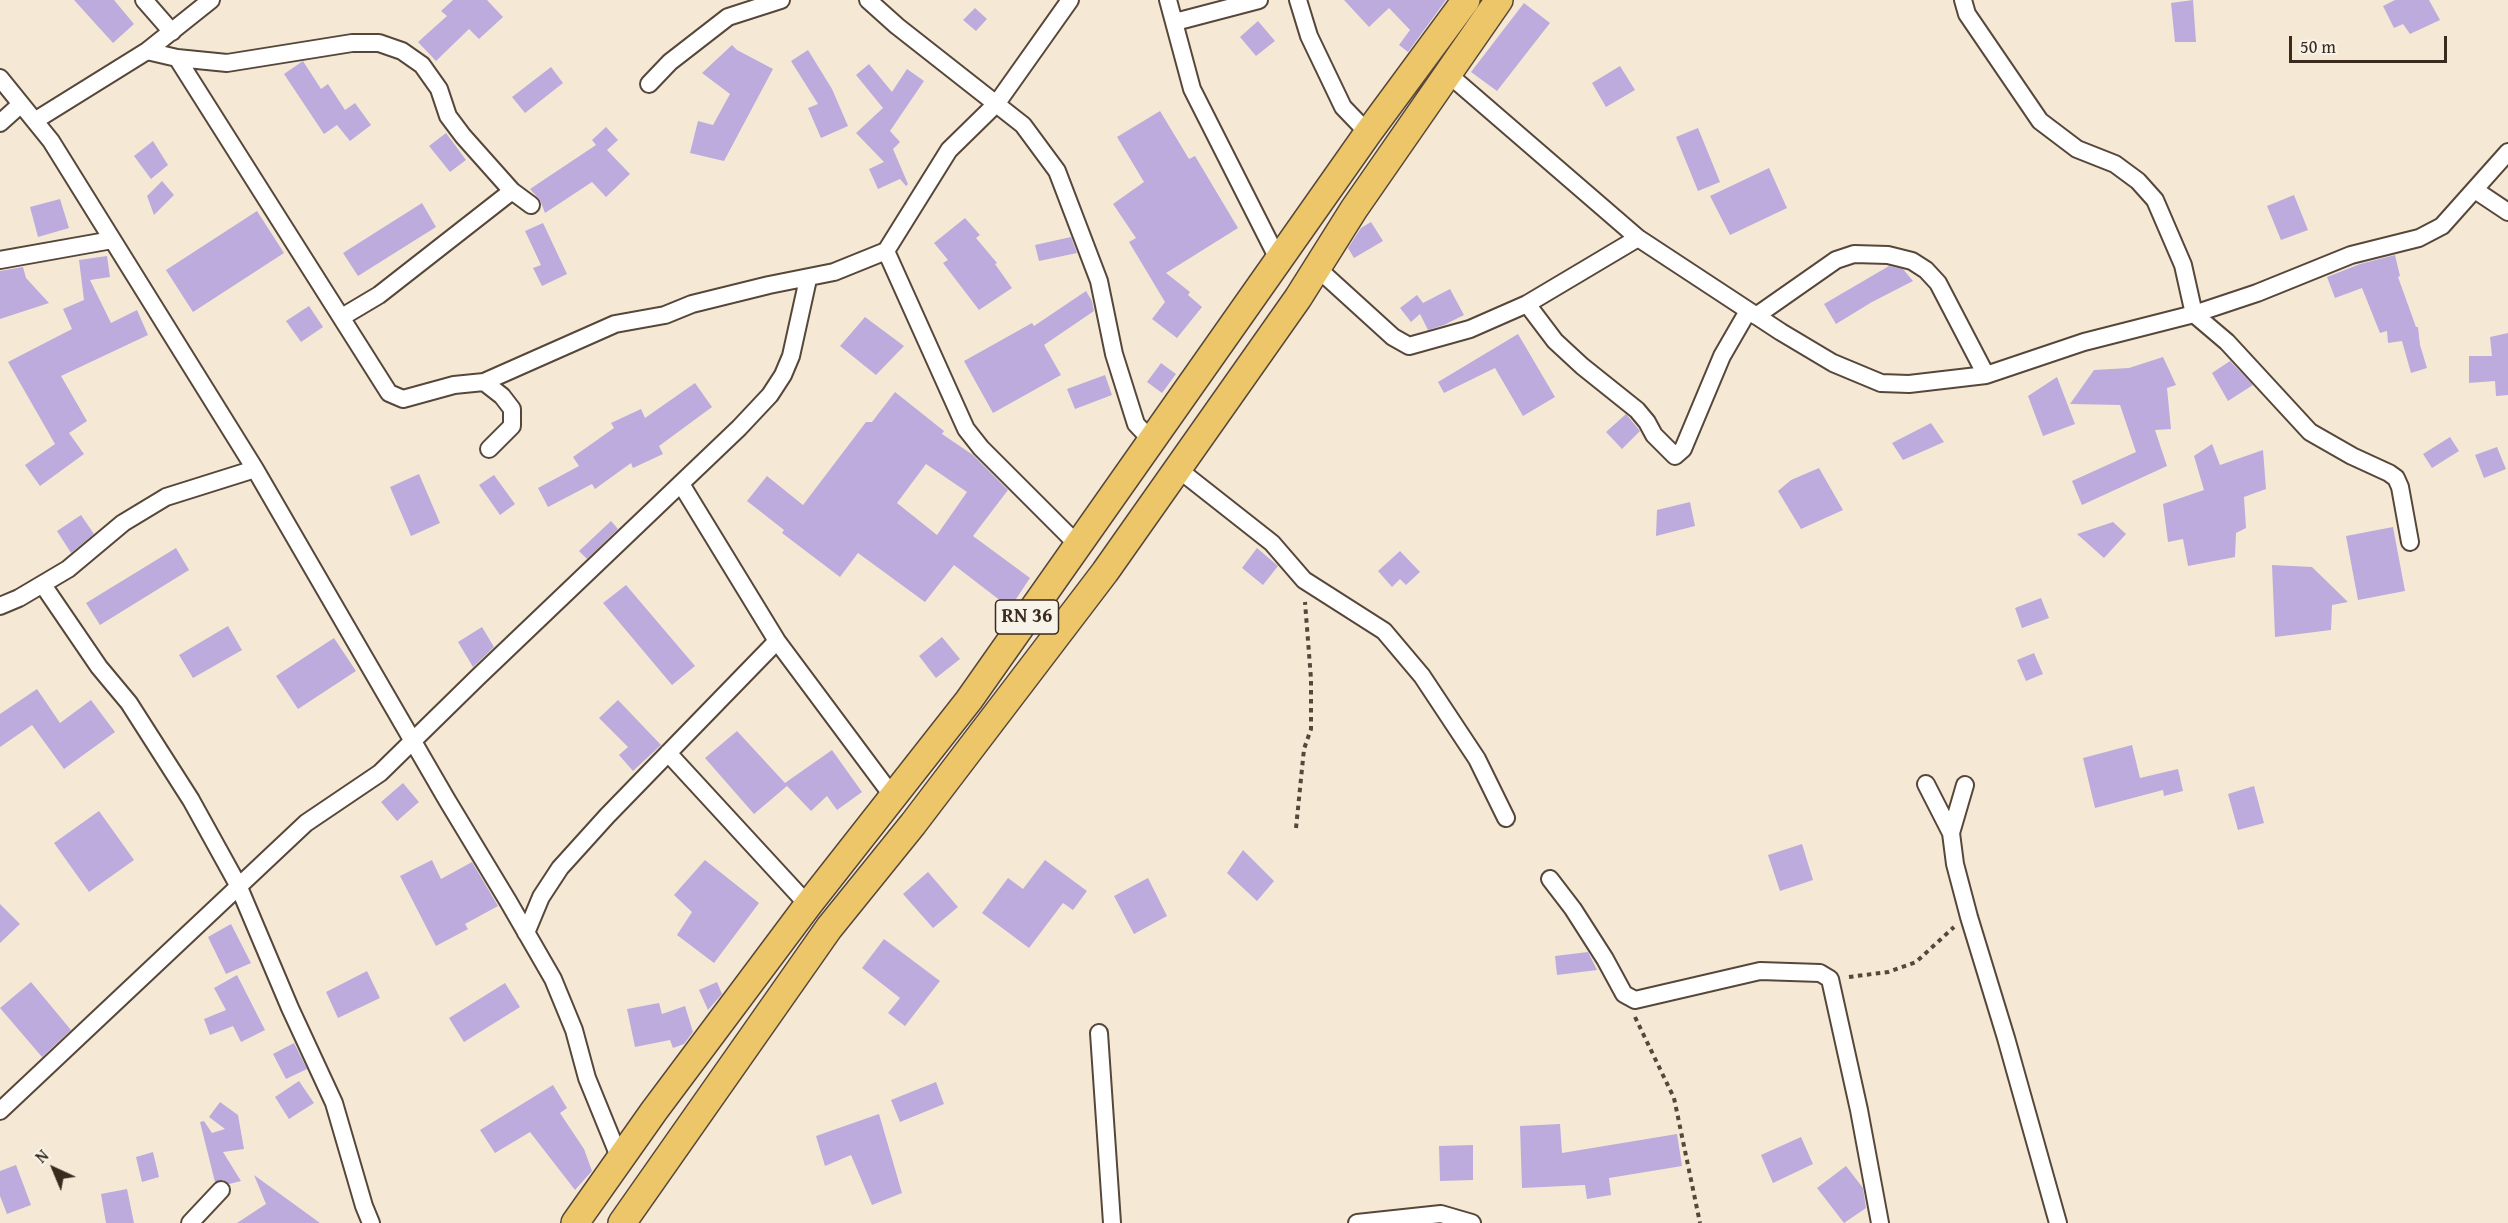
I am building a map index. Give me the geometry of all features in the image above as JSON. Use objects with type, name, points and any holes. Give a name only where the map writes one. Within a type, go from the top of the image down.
[{"type":"main road","name":"RN 36","points":[[574,1223],[808,905],[969,700],[1368,133],[1466,0]]},
{"type":"main road","name":"RN 36","points":[[622,1223],[829,928],[913,824],[1178,469],[1298,298],[1316,267],[1447,73],[1502,2]]},
{"type":"street","points":[[144,0],[172,32]]},
{"type":"street","points":[[36,120],[147,51],[211,0]]},
{"type":"street","points":[[649,84],[670,62],[728,17],[781,0]]},
{"type":"street","points":[[868,0],[897,26],[1023,125],[1057,171],[1099,281],[1114,354],[1136,424],[1151,440]]},
{"type":"street","points":[[177,58],[381,382],[389,393],[404,399],[454,385],[484,382],[615,324],[665,315],[692,304],[834,272],[886,251],[949,150],[996,103],[1070,0]]},
{"type":"street","points":[[1168,0],[1192,89],[1279,261]]},
{"type":"street","points":[[1175,22],[1259,0]]},
{"type":"street","points":[[1298,0],[1309,36],[1343,107],[1368,133]]},
{"type":"street","points":[[1964,0],[1967,14],[2040,121],[2077,149],[2115,164],[2138,181],[2155,200],[2183,265],[2194,314],[2227,342],[2310,432],[2396,478],[2400,487],[2410,542]]},
{"type":"street","points":[[147,51],[177,58],[227,63],[352,43],[379,43],[402,51],[422,65],[439,89],[448,116],[462,136],[512,191],[531,205]]},
{"type":"street","points":[[1447,73],[1638,238],[1833,363],[1881,383],[1909,384],[1986,375],[2084,342],[2194,314],[2257,293],[2351,255],[2419,238],[2442,226],[2508,152]]},
{"type":"street","points":[[0,78],[51,141],[255,468],[553,979],[574,1030],[587,1078],[620,1159]]},
{"type":"street","points":[[0,123],[20,105]]},
{"type":"street","points":[[2475,190],[2508,212]]},
{"type":"street","points":[[342,317],[379,295],[512,191]]},
{"type":"street","points":[[1316,267],[1393,337],[1409,346],[1470,329],[1527,304],[1638,238]]},
{"type":"street","points":[[0,260],[112,240]]},
{"type":"street","points":[[886,251],[966,429],[981,448],[1077,544]]},
{"type":"street","points":[[1527,304],[1555,341],[1637,410],[1654,435],[1675,456],[1683,449],[1722,356],[1752,313],[1836,260],[1854,254],[1888,255],[1912,261],[1926,270],[1938,284],[1986,375]]},
{"type":"street","points":[[0,1111],[306,823],[380,773],[681,484],[770,395],[783,375],[791,356],[808,279]]},
{"type":"street","points":[[484,382],[502,396],[512,409],[512,426],[489,449]]},
{"type":"street","points":[[0,606],[44,585],[68,569],[123,523],[166,497],[255,468]]},
{"type":"street","points":[[1178,469],[1272,543],[1304,580],[1384,631],[1422,676],[1477,759],[1506,818]]},
{"type":"street","points":[[681,484],[777,641],[894,798]]},
{"type":"street","points":[[44,585],[99,668],[129,703],[191,800],[238,885],[290,1008],[334,1103],[371,1223]]},
{"type":"street","points":[[526,933],[541,897],[560,868],[777,641]]},
{"type":"street","points":[[668,753],[808,905]]},
{"type":"street","points":[[1926,784],[1951,833],[1955,864],[1969,917],[2058,1223]]},
{"type":"street","points":[[1951,833],[1965,785]]},
{"type":"street","points":[[1550,879],[1573,909],[1624,994],[1635,1000],[1760,971],[1820,973],[1830,979],[1859,1110],[1880,1223]]},
{"type":"street","points":[[1099,1033],[1112,1223]]},
{"type":"street","points":[[190,1223],[221,1190]]},
{"type":"street","points":[[1357,1223],[1441,1214],[1472,1223]]},
{"type":"path","points":[[1296,828],[1304,749],[1311,729],[1311,679],[1304,580]]},
{"type":"path","points":[[1830,979],[1888,972],[1916,962],[1951,929],[1969,917]]},
{"type":"path","points":[[1624,994],[1674,1098],[1700,1223]]},
{"type":"building","points":[[74,0],[114,0],[134,24],[113,43]]},
{"type":"building","points":[[453,0],[487,0],[503,17],[479,39],[469,29],[436,61],[418,42],[447,16],[441,11]]},
{"type":"building","points":[[1344,0],[1446,0],[1408,52],[1399,45],[1410,30],[1389,8],[1369,27]]},
{"type":"building","points":[[2193,0],[2196,42],[2175,42],[2171,3]]},
{"type":"building","points":[[2395,0],[2429,0],[2440,20],[2410,34],[2403,24],[2394,28],[2383,6]]},
{"type":"building","points":[[1524,3],[1550,23],[1497,91],[1471,72]]},
{"type":"building","points":[[975,8],[987,19],[976,31],[963,20]]},
{"type":"building","points":[[1258,21],[1275,41],[1256,56],[1240,37]]},
{"type":"building","points":[[732,45],[773,69],[724,161],[690,153],[698,121],[713,125],[730,94],[702,73]]},
{"type":"building","points":[[808,50],[832,89],[848,126],[821,138],[808,108],[818,104],[791,61]]},
{"type":"building","points":[[303,61],[321,89],[328,84],[345,110],[355,103],[371,125],[350,141],[337,125],[324,134],[284,74]]},
{"type":"building","points":[[869,64],[892,92],[907,69],[924,81],[890,131],[900,142],[893,149],[908,184],[906,186],[900,179],[878,189],[869,169],[884,162],[856,133],[883,108],[856,75]]},
{"type":"building","points":[[1620,66],[1635,90],[1606,107],[1592,83]]},
{"type":"building","points":[[551,67],[563,83],[525,113],[512,97]]},
{"type":"building","points":[[1160,111],[1189,159],[1195,156],[1238,228],[1166,273],[1190,292],[1188,295],[1202,307],[1177,338],[1152,319],[1165,302],[1129,242],[1136,238],[1113,204],[1144,182],[1117,137]]},
{"type":"building","points":[[606,127],[618,140],[607,150],[630,174],[606,197],[592,182],[545,213],[540,200],[530,189],[596,145],[592,140]]},
{"type":"building","points":[[1698,128],[1720,182],[1698,191],[1676,137]]},
{"type":"building","points":[[446,133],[466,160],[450,172],[429,146]]},
{"type":"building","points":[[153,141],[168,165],[151,179],[134,156]]},
{"type":"building","points":[[1769,168],[1787,208],[1730,235],[1710,196]]},
{"type":"building","points":[[162,181],[174,195],[154,215],[147,196]]},
{"type":"building","points":[[2294,195],[2308,230],[2281,240],[2267,206]]},
{"type":"building","points":[[60,199],[69,228],[38,237],[30,207]]},
{"type":"building","points":[[422,203],[436,227],[358,276],[343,253]]},
{"type":"building","points":[[257,211],[284,253],[193,312],[166,270]]},
{"type":"building","points":[[965,218],[980,235],[976,238],[997,263],[995,264],[1012,288],[979,310],[943,263],[948,260],[934,243]]},
{"type":"building","points":[[1371,222],[1383,241],[1354,258],[1348,248],[1361,228]]},
{"type":"building","points":[[543,223],[567,274],[542,286],[533,268],[541,265],[525,231]]},
{"type":"building","points":[[1071,237],[1077,253],[1039,261],[1035,245]]},
{"type":"building","points":[[2395,255],[2400,276],[2398,277],[2416,327],[2418,327],[2420,345],[2427,368],[2411,373],[2402,341],[2388,343],[2387,331],[2380,333],[2362,288],[2335,298],[2327,277],[2360,264]]},
{"type":"building","points":[[107,256],[110,277],[90,280],[111,323],[137,310],[148,335],[61,376],[87,421],[69,433],[84,454],[40,486],[25,465],[55,444],[8,362],[72,329],[63,309],[84,300],[79,260]]},
{"type":"building","points":[[1889,266],[1903,269],[1913,281],[1836,324],[1824,304]]},
{"type":"building","points":[[23,267],[26,278],[49,303],[0,319],[0,271]]},
{"type":"building","points":[[1450,289],[1464,315],[1444,325],[1428,330],[1420,314],[1411,322],[1400,308],[1417,295],[1423,303]]},
{"type":"building","points":[[1086,291],[1092,301],[1094,311],[1044,345],[1061,375],[993,413],[964,361],[1032,323],[1034,326]]},
{"type":"building","points":[[309,306],[323,327],[301,342],[286,321]]},
{"type":"building","points":[[865,317],[904,346],[876,375],[840,346]]},
{"type":"building","points":[[2508,333],[2508,395],[2496,396],[2495,381],[2469,383],[2469,356],[2492,356],[2490,337]]},
{"type":"building","points":[[1518,334],[1555,397],[1523,416],[1495,368],[1444,393],[1438,382]]},
{"type":"building","points":[[2163,357],[2176,385],[2167,388],[2171,429],[2155,430],[2167,466],[2082,505],[2072,481],[2136,452],[2120,405],[2070,404],[2094,370],[2129,368]]},
{"type":"building","points":[[2230,361],[2253,385],[2228,401],[2212,373]]},
{"type":"building","points":[[1161,363],[1176,374],[1162,393],[1147,382]]},
{"type":"building","points":[[1105,375],[1112,395],[1075,409],[1067,389]]},
{"type":"building","points":[[2057,377],[2075,424],[2043,436],[2028,396]]},
{"type":"building","points":[[695,383],[712,407],[659,446],[663,454],[633,468],[631,463],[595,489],[592,484],[548,507],[538,488],[579,466],[573,457],[614,428],[611,423],[641,409],[645,418]]},
{"type":"building","points":[[895,392],[944,431],[942,434],[973,455],[1008,490],[973,536],[1030,578],[1010,608],[954,565],[925,602],[858,553],[840,577],[782,533],[784,530],[747,501],[767,476],[803,505],[866,422],[872,422]],"holes":[[[926,464],[967,492],[937,535],[897,503]]]},
{"type":"building","points":[[1626,414],[1640,431],[1622,449],[1606,432]]},
{"type":"building","points":[[1931,423],[1944,442],[1903,460],[1892,443]]},
{"type":"building","points":[[2450,437],[2459,451],[2432,468],[2423,454]]},
{"type":"building","points":[[2212,444],[2220,465],[2263,450],[2266,489],[2244,497],[2246,528],[2236,533],[2235,557],[2188,566],[2183,539],[2168,542],[2163,504],[2204,490],[2194,456]]},
{"type":"building","points":[[2497,447],[2506,469],[2484,478],[2475,455]]},
{"type":"building","points":[[1819,468],[1843,510],[1801,529],[1778,491],[1791,480]]},
{"type":"building","points":[[419,474],[440,523],[411,536],[390,487]]},
{"type":"building","points":[[494,475],[515,504],[500,515],[479,485]]},
{"type":"building","points":[[1690,502],[1695,526],[1656,536],[1657,510]]},
{"type":"building","points":[[81,515],[94,534],[71,553],[57,531]]},
{"type":"building","points":[[611,521],[618,529],[587,559],[579,551]]},
{"type":"building","points":[[2113,522],[2126,534],[2104,558],[2077,534]]},
{"type":"building","points":[[2393,527],[2405,591],[2358,600],[2346,536]]},
{"type":"building","points":[[176,548],[189,570],[100,625],[86,603]]},
{"type":"building","points":[[1257,548],[1278,566],[1263,585],[1242,568]]},
{"type":"building","points":[[1400,551],[1420,572],[1406,585],[1400,579],[1392,587],[1378,571]]},
{"type":"building","points":[[2272,565],[2312,567],[2348,602],[2332,605],[2331,630],[2275,637]]},
{"type":"building","points":[[626,585],[695,666],[672,685],[603,603]]},
{"type":"building","points":[[2041,598],[2049,618],[2022,628],[2015,608]]},
{"type":"building","points":[[228,626],[242,650],[193,678],[179,655]]},
{"type":"building","points":[[482,627],[494,647],[473,667],[458,642]]},
{"type":"building","points":[[942,637],[960,659],[936,678],[919,656]]},
{"type":"building","points":[[334,638],[356,671],[298,709],[276,676]]},
{"type":"building","points":[[2034,653],[2043,674],[2026,681],[2017,660]]},
{"type":"building","points":[[37,689],[60,723],[91,700],[115,732],[64,769],[32,725],[0,747],[0,714]]},
{"type":"building","points":[[618,700],[661,745],[633,771],[619,755],[628,747],[599,718]]},
{"type":"building","points":[[737,731],[785,783],[832,750],[862,792],[837,810],[827,796],[811,811],[787,786],[754,814],[705,758]]},
{"type":"building","points":[[2132,745],[2140,778],[2178,769],[2183,791],[2164,796],[2163,790],[2095,808],[2083,758]]},
{"type":"building","points":[[403,783],[419,802],[397,821],[381,802]]},
{"type":"building","points":[[2254,786],[2264,823],[2238,830],[2228,794]]},
{"type":"building","points":[[99,811],[134,860],[89,892],[54,843]]},
{"type":"building","points":[[1802,844],[1813,880],[1780,891],[1768,855]]},
{"type":"building","points":[[1243,850],[1274,881],[1257,901],[1227,873]]},
{"type":"building","points":[[432,860],[441,879],[472,862],[498,906],[465,924],[468,929],[436,946],[400,876]]},
{"type":"building","points":[[705,860],[759,903],[714,963],[677,935],[692,912],[674,895]]},
{"type":"building","points":[[1045,860],[1087,891],[1073,910],[1063,903],[1029,948],[982,913],[1008,878],[1023,889]]},
{"type":"building","points":[[928,872],[958,907],[933,928],[903,894]]},
{"type":"building","points":[[1148,878],[1167,916],[1134,934],[1114,896]]},
{"type":"building","points":[[0,904],[20,924],[0,943]]},
{"type":"building","points":[[231,924],[251,963],[226,974],[208,937]]},
{"type":"building","points":[[884,939],[940,981],[905,1026],[888,1013],[900,998],[862,968]]},
{"type":"building","points":[[1588,952],[1597,970],[1557,975],[1555,956]]},
{"type":"building","points":[[367,971],[380,998],[338,1018],[326,992]]},
{"type":"building","points":[[237,975],[265,1030],[241,1042],[233,1026],[210,1035],[204,1019],[226,1010],[214,988]]},
{"type":"building","points":[[31,982],[71,1030],[42,1057],[0,1008]]},
{"type":"building","points":[[717,982],[722,994],[708,1010],[699,990]]},
{"type":"building","points":[[505,983],[520,1007],[464,1042],[449,1018]]},
{"type":"building","points":[[659,1003],[662,1014],[685,1006],[693,1032],[684,1044],[673,1048],[670,1040],[635,1047],[627,1009]]},
{"type":"building","points":[[294,1043],[307,1069],[286,1079],[273,1054]]},
{"type":"building","points":[[299,1081],[314,1103],[289,1119],[275,1097]]},
{"type":"building","points":[[936,1082],[944,1104],[900,1122],[891,1100]]},
{"type":"building","points":[[553,1085],[567,1108],[560,1113],[584,1149],[592,1171],[575,1190],[530,1132],[495,1153],[480,1130]]},
{"type":"building","points":[[220,1102],[238,1115],[244,1149],[223,1152],[241,1181],[229,1184],[223,1180],[215,1182],[200,1122],[204,1121],[212,1133],[225,1129],[209,1117]]},
{"type":"building","points":[[879,1114],[902,1193],[872,1205],[851,1155],[825,1166],[816,1136]]},
{"type":"building","points":[[1560,1124],[1562,1153],[1677,1134],[1682,1166],[1609,1178],[1611,1195],[1587,1199],[1585,1185],[1522,1188],[1520,1126]]},
{"type":"building","points":[[1801,1137],[1813,1164],[1773,1183],[1761,1155]]},
{"type":"building","points":[[1473,1145],[1473,1180],[1440,1181],[1439,1146]]},
{"type":"building","points":[[153,1152],[159,1177],[142,1182],[136,1157]]},
{"type":"building","points":[[16,1165],[31,1205],[7,1214],[0,1196],[0,1171]]},
{"type":"building","points":[[1846,1166],[1863,1188],[1866,1208],[1844,1223],[1817,1188]]},
{"type":"building","points":[[254,1175],[320,1223],[237,1223],[266,1204]]},
{"type":"building","points":[[127,1189],[134,1223],[106,1223],[101,1194]]}]
